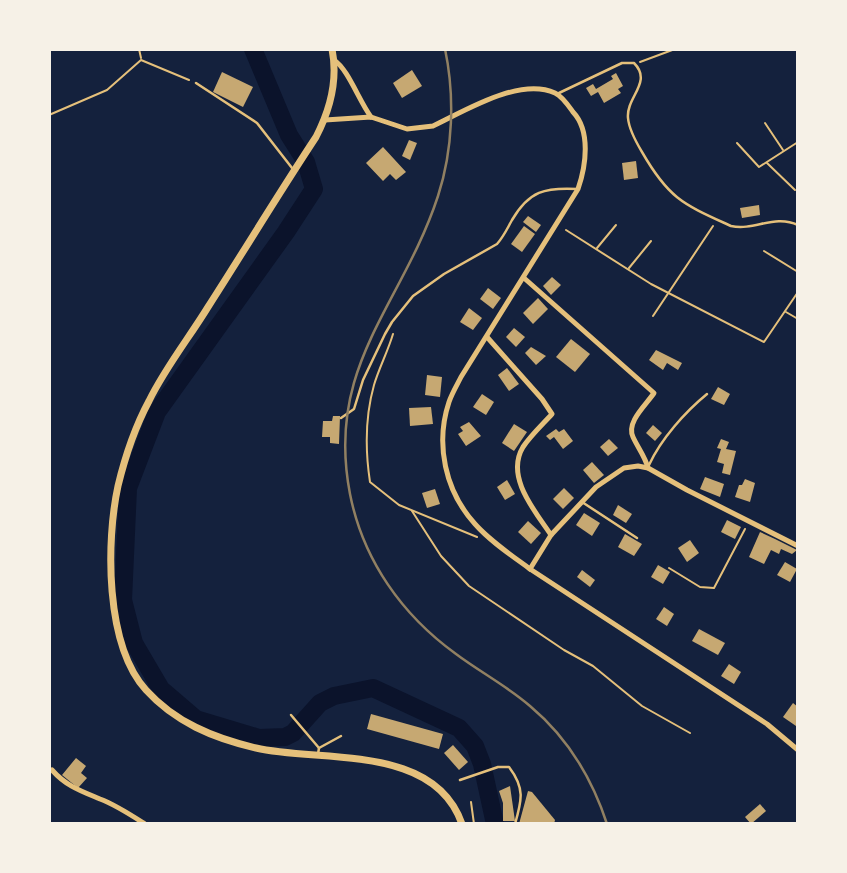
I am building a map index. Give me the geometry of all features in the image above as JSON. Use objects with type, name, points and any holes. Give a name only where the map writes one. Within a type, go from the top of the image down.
[{"type":"main road","points":[[332,49],[334,60],[331,98],[325,120],[149,400],[128,449],[118,488],[110,558],[113,603],[123,650],[144,688],[175,717],[209,735],[258,748],[318,751],[412,771],[441,790],[458,812],[462,824]]},
{"type":"street","points":[[334,60],[342,65],[360,103],[371,117]]},
{"type":"street","points":[[325,120],[371,117],[396,127],[422,128],[512,91],[544,89],[558,94],[579,118],[584,137],[583,167],[578,189],[461,377],[449,402],[442,454],[453,489],[463,510],[476,526],[530,569],[766,724],[798,750]]},
{"type":"street","points":[[524,278],[654,393],[631,425],[631,434],[645,457],[648,468]]},
{"type":"street","points":[[487,337],[542,398],[552,414],[523,447],[517,464],[519,480],[526,497],[551,535]]},
{"type":"street","points":[[530,569],[551,535],[596,487],[624,468],[638,466],[648,468],[798,545]]},
{"type":"street","points":[[52,770],[75,789],[103,800],[145,824]]},
{"type":"lane","points":[[558,94],[622,63],[634,64],[642,79],[628,110],[628,119],[634,138],[661,184],[671,194],[717,220],[740,228],[769,220],[798,225]]},
{"type":"lane","points":[[196,83],[257,123],[296,168]]},
{"type":"lane","points":[[341,418],[354,409],[363,380],[389,327],[413,296],[444,274],[497,244],[518,209],[537,192],[553,188],[578,189]]},
{"type":"lane","points":[[648,468],[660,446],[696,402],[707,394]]},
{"type":"lane","points":[[582,502],[637,538]]},
{"type":"lane","points":[[291,715],[318,751],[341,736]]},
{"type":"lane","points":[[460,780],[498,767],[509,767],[517,778],[523,799],[515,824]]},
{"type":"path","points":[[139,49],[141,60]]},
{"type":"path","points":[[634,64],[675,49]]},
{"type":"path","points":[[141,60],[196,83]]},
{"type":"path","points":[[49,115],[107,90],[141,60]]},
{"type":"path","points":[[765,123],[783,151]]},
{"type":"path","points":[[737,142],[759,167],[798,142]]},
{"type":"path","points":[[766,162],[795,190]]},
{"type":"path","points":[[653,316],[717,220]]},
{"type":"path","points":[[596,248],[616,225]]},
{"type":"path","points":[[566,230],[669,293],[764,342],[798,292]]},
{"type":"path","points":[[628,269],[651,241]]},
{"type":"path","points":[[764,251],[798,272]]},
{"type":"path","points":[[785,312],[798,319]]},
{"type":"path","points":[[389,327],[393,335],[373,388],[368,415],[367,461],[370,482],[399,505],[474,537],[492,539]]},
{"type":"path","points":[[412,511],[441,556],[469,586],[564,650],[593,666],[653,713],[690,733]]},
{"type":"path","points":[[669,568],[700,587],[714,588],[749,522]]},
{"type":"path","points":[[471,802],[474,824]]},
{"type":"building","points":[[412,70],[422,86],[402,98],[393,83]]},
{"type":"building","points":[[222,72],[253,87],[243,107],[213,92]]},
{"type":"building","points":[[616,73],[623,86],[618,89],[621,93],[604,103],[598,92],[591,96],[586,88],[593,84],[596,89],[613,79],[611,76]]},
{"type":"building","points":[[409,140],[417,143],[410,160],[402,156]]},
{"type":"building","points":[[383,147],[406,172],[396,180],[390,174],[383,181],[366,163]]},
{"type":"building","points":[[636,161],[638,178],[624,180],[622,163]]},
{"type":"building","points":[[759,205],[760,215],[742,218],[740,208]]},
{"type":"building","points":[[528,216],[541,225],[536,232],[523,222]]},
{"type":"building","points":[[524,226],[535,234],[522,252],[511,244]]},
{"type":"building","points":[[552,277],[561,285],[551,295],[543,286]]},
{"type":"building","points":[[488,288],[501,298],[493,309],[480,299]]},
{"type":"building","points":[[538,298],[548,309],[533,324],[523,313]]},
{"type":"building","points":[[469,308],[482,318],[473,330],[460,322]]},
{"type":"building","points":[[514,328],[525,337],[516,347],[506,337]]},
{"type":"building","points":[[571,339],[590,354],[575,372],[556,357]]},
{"type":"building","points":[[531,347],[546,356],[536,365],[525,353]]},
{"type":"building","points":[[656,350],[682,363],[678,370],[667,363],[663,370],[649,360]]},
{"type":"building","points":[[507,368],[519,384],[509,391],[498,375]]},
{"type":"building","points":[[427,375],[442,377],[440,397],[425,395]]},
{"type":"building","points":[[718,387],[730,394],[724,405],[711,399]]},
{"type":"building","points":[[482,394],[494,402],[486,415],[473,407]]},
{"type":"building","points":[[431,407],[433,424],[410,426],[409,408]]},
{"type":"building","points":[[333,416],[340,416],[339,444],[330,443],[330,437],[322,437],[323,421],[332,421]]},
{"type":"building","points":[[469,422],[481,436],[466,446],[458,434],[463,431],[460,427]]},
{"type":"building","points":[[514,424],[527,432],[514,451],[502,443]]},
{"type":"building","points":[[653,425],[662,433],[655,441],[646,433]]},
{"type":"building","points":[[556,429],[559,432],[564,429],[573,441],[563,449],[554,437],[550,440],[546,436]]},
{"type":"building","points":[[609,439],[618,448],[608,456],[600,447]]},
{"type":"building","points":[[721,439],[729,442],[726,449],[736,451],[730,475],[722,473],[724,464],[717,462],[721,449],[717,448]]},
{"type":"building","points":[[592,462],[604,475],[594,483],[583,470]]},
{"type":"building","points":[[705,477],[724,484],[720,497],[700,489]]},
{"type":"building","points":[[745,479],[755,483],[750,502],[735,497],[739,485],[742,485]]},
{"type":"building","points":[[507,480],[515,494],[505,500],[497,487]]},
{"type":"building","points":[[564,488],[574,498],[563,509],[553,499]]},
{"type":"building","points":[[435,489],[440,504],[427,508],[422,493]]},
{"type":"building","points":[[618,505],[632,514],[626,523],[613,515]]},
{"type":"building","points":[[584,513],[600,523],[592,536],[576,525]]},
{"type":"building","points":[[727,520],[741,527],[735,539],[721,532]]},
{"type":"building","points":[[528,521],[541,533],[531,544],[518,532]]},
{"type":"building","points":[[760,532],[797,550],[792,554],[781,549],[779,554],[771,550],[764,564],[749,557]]},
{"type":"building","points":[[625,534],[642,544],[634,556],[618,547]]},
{"type":"building","points":[[690,540],[699,553],[687,562],[678,548]]},
{"type":"building","points":[[785,562],[797,569],[790,582],[777,575]]},
{"type":"building","points":[[658,565],[670,572],[663,584],[651,577]]},
{"type":"building","points":[[582,570],[595,580],[590,587],[577,577]]},
{"type":"building","points":[[664,607],[674,614],[667,626],[656,619]]},
{"type":"building","points":[[699,629],[725,643],[718,655],[692,641]]},
{"type":"building","points":[[729,664],[741,672],[734,684],[721,676]]},
{"type":"building","points":[[793,703],[798,707],[796,726],[783,717]]},
{"type":"building","points":[[371,714],[443,734],[439,749],[367,729]]},
{"type":"building","points":[[453,745],[468,762],[459,770],[444,753]]},
{"type":"building","points":[[76,758],[86,766],[81,773],[87,778],[78,788],[62,775]]},
{"type":"building","points":[[510,786],[515,821],[503,821],[503,803],[499,791]]},
{"type":"building","points":[[528,791],[532,792],[555,820],[554,824],[519,824]]},
{"type":"building","points":[[760,804],[766,811],[751,824],[745,817]]},
{"type":"waterway","points":[[253,49],[289,135],[306,162],[314,189],[157,412],[128,488],[123,600],[134,643],[161,689],[196,719],[259,738],[285,737],[293,733],[320,703],[334,696],[373,688],[459,728],[475,746],[482,764],[495,824]]},
{"type":"railway","points":[[445,49],[451,104],[447,160],[438,196],[423,235],[371,338],[357,372],[348,408],[345,449],[350,494],[364,541],[402,604],[436,639],[521,699],[556,731],[586,775],[607,824]]}]
